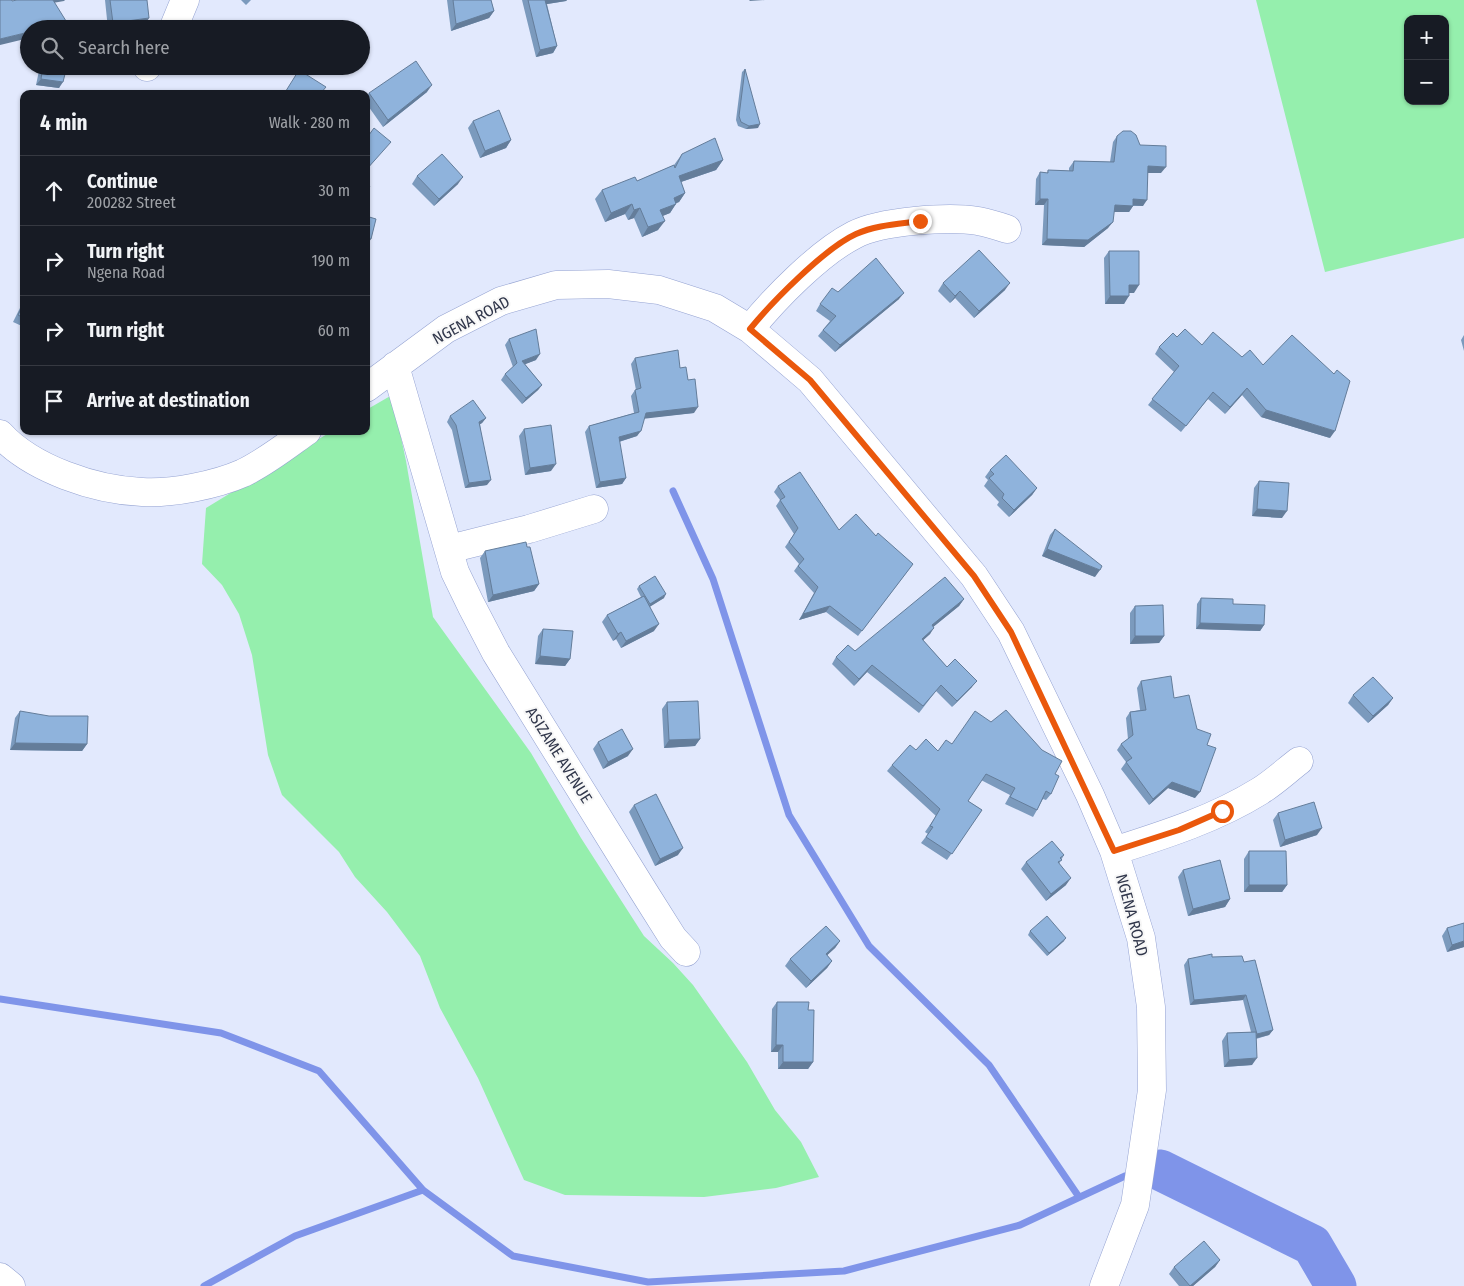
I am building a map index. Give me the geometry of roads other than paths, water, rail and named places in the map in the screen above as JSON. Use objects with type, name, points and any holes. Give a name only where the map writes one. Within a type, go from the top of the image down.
[{"type":"street","points":[[177,20],[185,0]]},
{"type":"street","points":[[750,329],[764,312],[832,249],[856,234],[883,226],[920,221],[977,221],[1008,229]]},
{"type":"street","name":"NGENA ROAD","points":[[370,385],[446,329],[501,300],[556,285],[608,284],[659,290],[715,308],[750,329],[810,380],[974,576],[1011,632],[1114,851],[1141,938],[1151,1007],[1152,1081],[1149,1123],[1135,1205],[1104,1286]]},
{"type":"street","name":"ASIZAME AVENUE","points":[[395,366],[455,572],[496,653],[673,938],[686,952]]},
{"type":"street","points":[[0,434],[41,464],[65,475],[86,483],[142,492],[206,486],[243,473],[271,457],[301,435]]},
{"type":"street","points":[[449,549],[529,529],[594,509]]},
{"type":"street","points":[[1114,851],[1179,830],[1222,811],[1260,791],[1299,761]]},
{"type":"street","points":[[0,1277],[12,1286]]},
{"type":"waterway","points":[[673,491],[713,579],[789,815],[869,946],[989,1065],[1079,1197]]},
{"type":"waterway","points":[[0,999],[221,1033],[319,1071],[423,1190],[513,1256],[648,1282],[844,1271],[1020,1225],[1125,1176]]},
{"type":"waterway","points":[[1160,1170],[1312,1245],[1336,1286]]},
{"type":"waterway","points":[[204,1286],[295,1236],[423,1190]]}]
